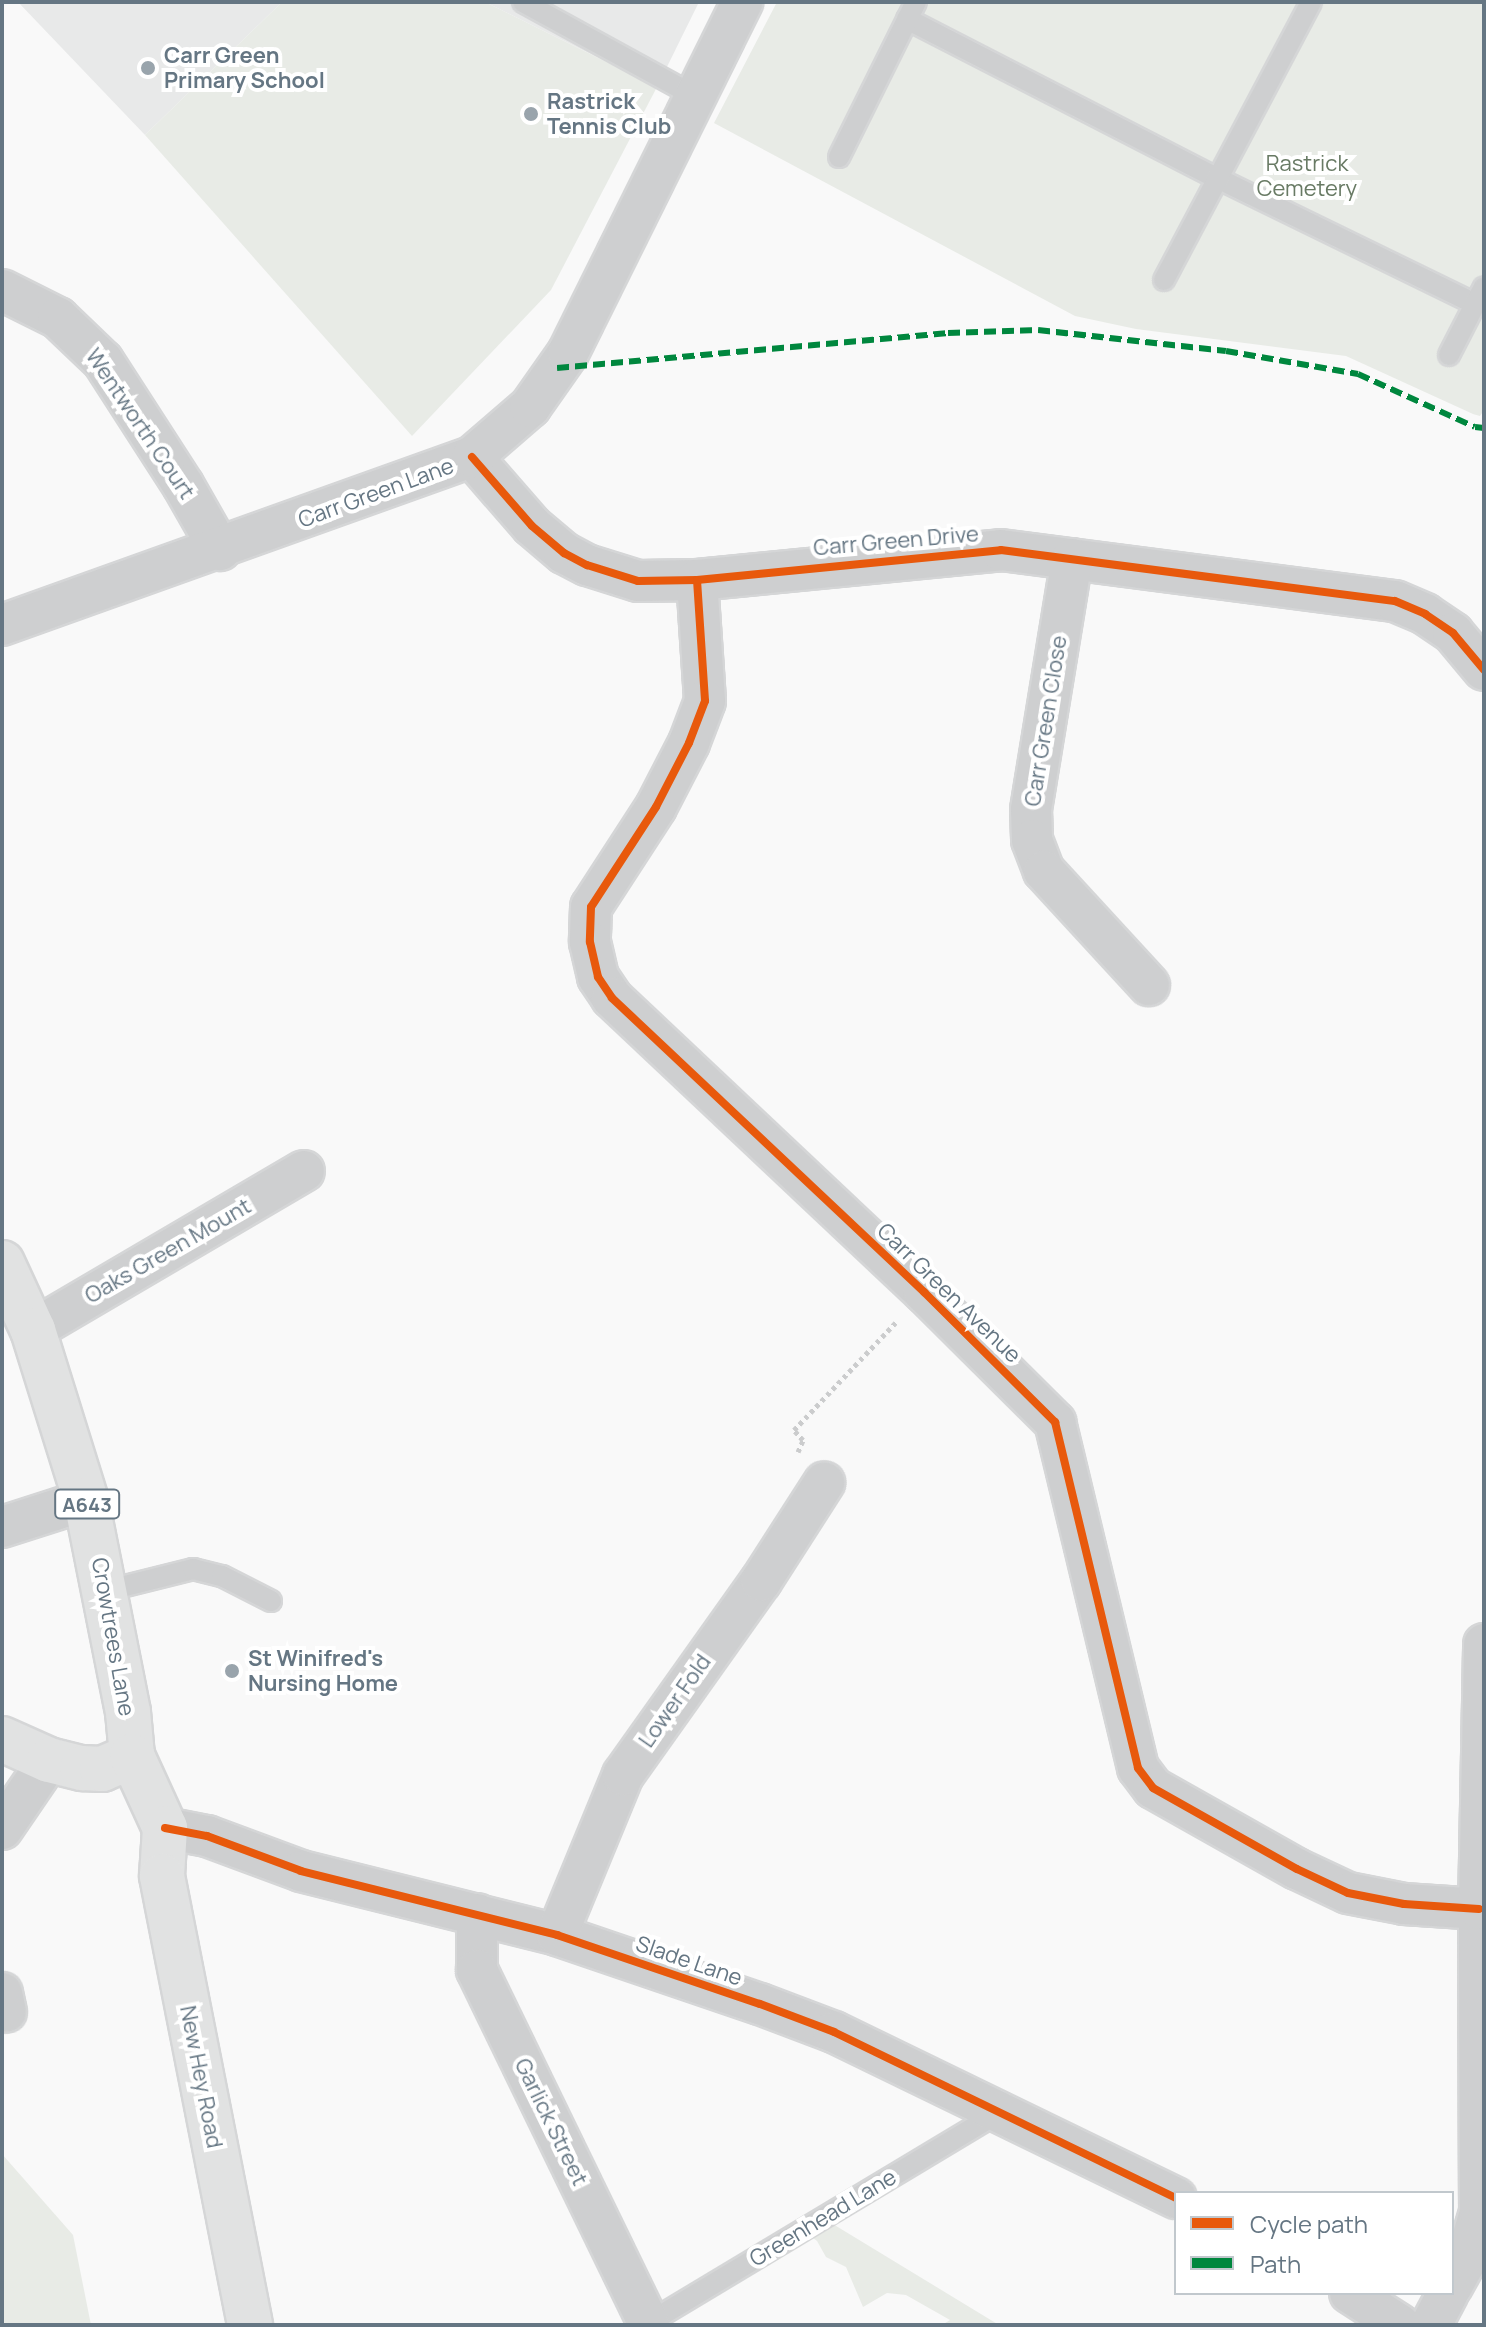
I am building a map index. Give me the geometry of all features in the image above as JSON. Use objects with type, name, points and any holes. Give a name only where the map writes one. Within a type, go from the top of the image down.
[{"type":"main road","name":"Crowtrees Lane","points":[[2,1263],[33,1330],[86,1500],[105,1591],[132,1756],[165,1828]]},
{"type":"main road","points":[[2,1739],[28,1773],[102,1769],[132,1756]]},
{"type":"main road","name":"New Hey Road","points":[[165,1828],[162,1876],[250,2325]]},
{"type":"street","name":"Carr Green Lane","points":[[2,625],[220,550],[472,457],[530,407],[568,353],[742,2]]},
{"type":"street","name":"Wentworth Court","points":[[2,290],[58,318],[103,361],[183,485],[220,550]]},
{"type":"street","name":"Carr Green Drive","points":[[472,457],[532,526],[564,553],[587,565],[638,581],[697,580],[1001,550],[1395,601],[1425,614],[1453,633],[1484,670]]},
{"type":"street","name":"Carr Green Close","points":[[1072,559],[1031,810],[1032,840],[1044,871],[1149,985]]},
{"type":"street","name":"Carr Green Avenue","points":[[697,580],[705,701],[689,743],[656,807],[591,907],[590,942],[598,977],[612,998],[924,1292],[1055,1422],[1138,1768],[1153,1788],[1297,1869],[1348,1893],[1404,1904],[1479,1909]]},
{"type":"street","name":"Oaks Green Mount","points":[[33,1330],[304,1171]]},
{"type":"street","name":"Lower Fold","points":[[557,1935],[623,1775],[761,1581],[809,1474]]},
{"type":"street","points":[[2,1527],[86,1500]]},
{"type":"street","points":[[1454,2282],[1465,2263],[1480,2212],[1479,1909],[1484,1644]]},
{"type":"street","points":[[2,1829],[28,1773]]},
{"type":"street","name":"Slade Lane","points":[[165,1828],[207,1836],[301,1871],[557,1935],[834,2032],[1174,2197]]},
{"type":"street","name":"Garlick Street","points":[[477,1914],[477,1970],[648,2325]]},
{"type":"street","points":[[1353,2295],[1400,2325]]},
{"type":"street","points":[[1431,2325],[1447,2295]]},
{"type":"lane","points":[[523,2],[695,96]]},
{"type":"lane","points":[[1164,280],[1311,2]]},
{"type":"lane","points":[[839,157],[912,10],[1217,178],[1480,296],[1449,355]]},
{"type":"lane","points":[[105,1591],[193,1569],[222,1576],[271,1601]]},
{"type":"lane","name":"Greenhead Lane","points":[[648,2325],[1001,2111]]},
{"type":"path","points":[[809,1474],[803,1440],[794,1430],[924,1292]]},
{"type":"shaded area","name":"Carr Green Primary School","points":[[18,2],[282,2],[145,135]]},
{"type":"shaded area","points":[[485,2],[699,2],[657,87]]},
{"type":"green space","points":[[282,2],[485,2],[657,87],[551,290],[412,436],[145,135]]},
{"type":"green space","name":"Rastrick Cemetery","points":[[777,2],[1484,2],[1484,410],[1480,416],[1473,414],[1346,356],[1136,329],[1075,316],[714,123]]},
{"type":"green space","points":[[2,2154],[73,2235],[91,2325],[2,2325]]},
{"type":"green space","points":[[823,2218],[999,2325],[942,2325],[950,2320],[906,2295],[887,2293],[863,2307],[846,2267],[826,2257],[817,2241],[803,2230]]},
{"type":"marked path","points":[[557,368],[948,333],[1038,330],[1226,351],[1358,374],[1475,427],[1484,428]]},
{"type":"cycle path","points":[[472,457],[532,526],[564,553],[587,565],[638,581],[697,580],[1001,550],[1395,601],[1425,614],[1453,633],[1484,670]]},
{"type":"cycle path","points":[[697,580],[705,701],[689,743],[656,807],[591,907],[590,942],[598,977],[612,998],[924,1292],[1055,1422],[1138,1768],[1153,1788],[1297,1869],[1348,1893],[1404,1904],[1479,1909]]},
{"type":"cycle path","points":[[165,1828],[207,1836],[301,1871],[557,1935],[760,2004],[834,2032],[1174,2197]]},
{"type":"place","name":"Carr Green Primary School","points":[[148,68]]},
{"type":"place","name":"Rastrick Tennis Club","points":[[531,114]]},
{"type":"place","name":"St Winifred's Nursing Home","points":[[232,1671]]}]
